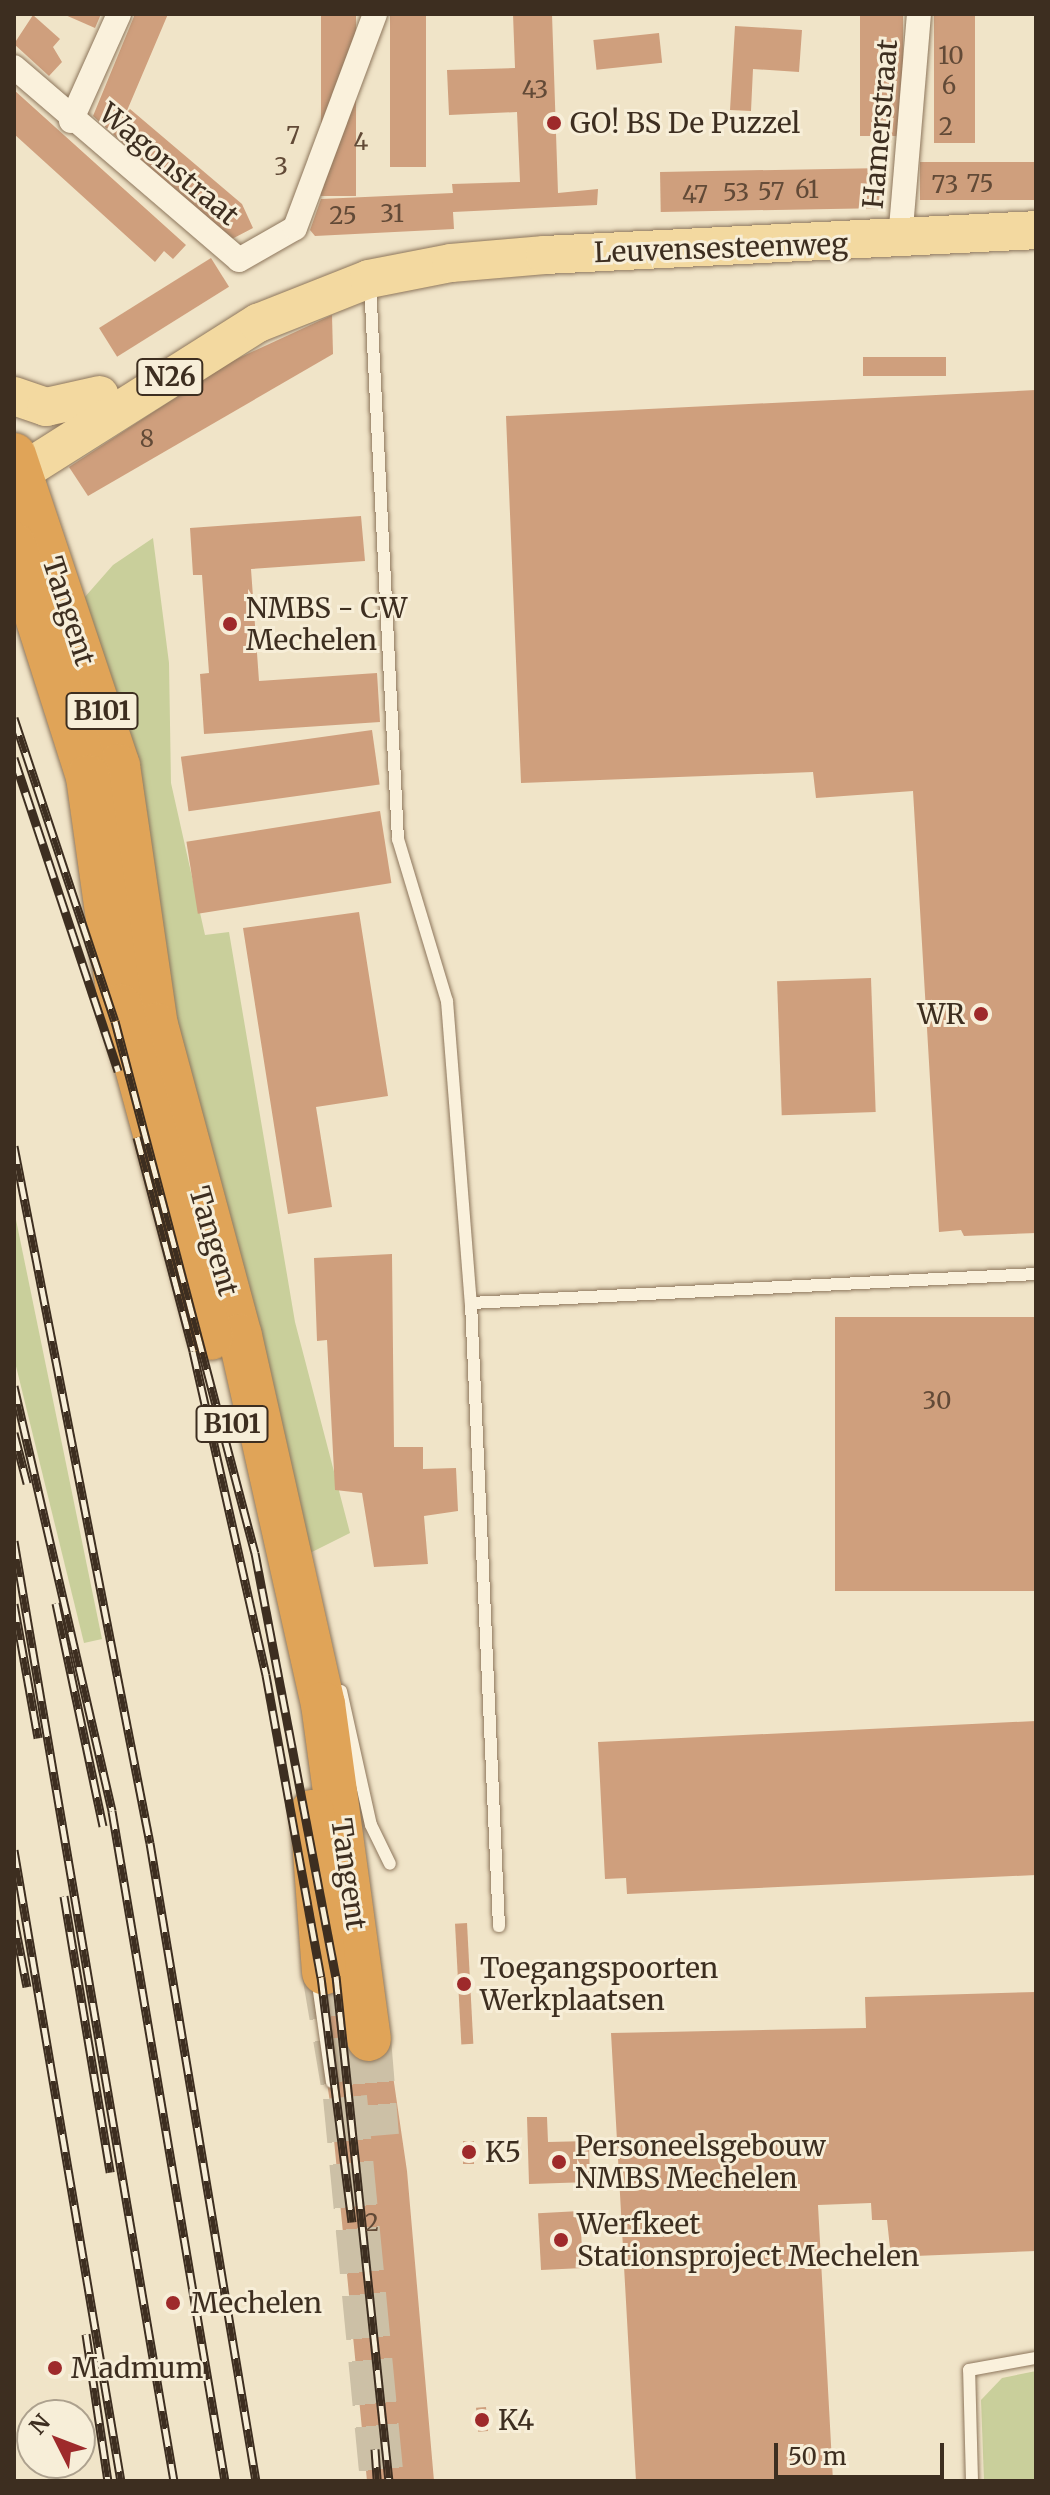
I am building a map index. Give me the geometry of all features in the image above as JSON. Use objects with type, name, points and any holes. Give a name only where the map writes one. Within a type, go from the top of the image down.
[{"type":"highway","name":"Tangent","points":[[16,462],[118,766],[156,1025],[291,1550],[325,1719],[369,2039]]},
{"type":"highway","name":"Tangent","points":[[14,545],[88,777],[120,1006],[250,1499],[317,1836],[324,1973]]},
{"type":"main road","name":"Leuvensesteenweg","points":[[16,462],[258,323],[369,279],[451,263],[991,236],[1036,230]]},
{"type":"main road","name":"Leuvensesteenweg","points":[[991,236],[1036,243]]},
{"type":"main road","name":"Leuvensesteenweg","points":[[16,462],[100,395],[318,272],[419,254],[451,263]]},
{"type":"main road","points":[[14,396],[46,407],[100,395]]},
{"type":"street","points":[[71,121],[119,14]]},
{"type":"street","name":"Wagonstraat","points":[[14,67],[71,121],[239,260],[295,228],[375,14]]},
{"type":"street","name":"Hamerstraat","points":[[900,240],[919,14]]},
{"type":"lane","points":[[369,279],[398,839],[447,1001],[471,1303],[499,1926]]},
{"type":"lane","points":[[471,1303],[1036,1274]]},
{"type":"lane","points":[[291,1550],[314,1591]]},
{"type":"lane","points":[[338,1677],[371,1825],[390,1864]]},
{"type":"lane","points":[[320,1898],[315,1963],[332,2082]]},
{"type":"lane","points":[[972,2481],[969,2370],[1036,2358]]},
{"type":"green space","points":[[153,538],[169,663],[171,783],[205,935],[229,932],[295,1322],[350,1533],[310,1553],[71,733],[84,598],[113,565]]},
{"type":"green space","points":[[14,1210],[102,1639],[84,1643],[14,1358]]},
{"type":"green space","points":[[1036,2371],[1036,2481],[984,2481],[981,2400],[1002,2378]]},
{"type":"building","points":[[63,14],[101,14],[95,28]]},
{"type":"building","points":[[135,14],[168,14],[126,113],[130,109],[242,204],[253,228],[230,240],[93,116]]},
{"type":"building","points":[[321,14],[356,14],[356,196],[321,196]]},
{"type":"building","points":[[390,14],[426,14],[426,167],[390,167]]},
{"type":"building","points":[[513,14],[552,14],[558,193],[598,189],[597,205],[453,212],[454,229],[315,236],[310,230],[321,199],[453,193],[452,184],[520,182],[517,112],[449,115],[447,70],[515,68]]},
{"type":"building","points":[[860,14],[903,14],[903,136],[860,136]]},
{"type":"building","points":[[934,14],[975,14],[975,143],[934,143]]},
{"type":"building","points":[[33,15],[60,39],[53,47],[62,62],[49,76],[14,44]]},
{"type":"building","points":[[735,26],[802,30],[799,72],[753,69],[751,111],[730,110]]},
{"type":"building","points":[[659,33],[662,63],[596,70],[593,40]]},
{"type":"building","points":[[14,90],[186,245],[173,259],[164,251],[155,262],[14,134]]},
{"type":"building","points":[[920,162],[1036,162],[1036,200],[920,200]]},
{"type":"building","points":[[885,168],[886,208],[661,212],[660,172]]},
{"type":"building","points":[[211,258],[229,287],[117,357],[99,328]]},
{"type":"building","points":[[332,315],[333,354],[88,496],[69,467],[230,362]]},
{"type":"building","points":[[863,357],[946,357],[946,376],[863,376]]},
{"type":"building","name":"WR","points":[[1036,390],[1036,1233],[964,1236],[961,1230],[939,1232],[913,791],[816,798],[813,772],[521,783],[506,416]]},
{"type":"building","name":"NMBS - CW Mechelen","points":[[361,516],[365,561],[251,569],[259,681],[377,673],[380,722],[204,734],[200,674],[209,673],[202,575],[193,575],[190,528]]},
{"type":"building","points":[[372,730],[380,784],[189,811],[181,757]]},
{"type":"building","points":[[380,811],[391,883],[198,914],[186,842]]},
{"type":"building","points":[[359,912],[388,1096],[316,1107],[332,1207],[288,1214],[243,928]]},
{"type":"building","points":[[871,978],[876,1112],[782,1115],[777,981]]},
{"type":"building","points":[[392,1254],[394,1447],[423,1447],[423,1469],[456,1468],[458,1511],[424,1516],[428,1564],[374,1567],[362,1493],[335,1490],[327,1340],[317,1341],[314,1258]]},
{"type":"building","points":[[835,1317],[1036,1317],[1036,1591],[835,1591]]},
{"type":"building","points":[[1036,1721],[1036,1875],[627,1894],[626,1878],[605,1879],[598,1742]]},
{"type":"building","points":[[361,1858],[407,2171],[434,2481],[367,2481],[331,2109],[295,1874]]},
{"type":"building","name":"Toegangspoorten Werkplaatsen","points":[[467,1923],[473,2044],[461,2044],[455,1924]]},
{"type":"building","points":[[1036,1992],[1036,2251],[891,2257],[887,2220],[872,2220],[871,2203],[818,2205],[833,2481],[636,2481],[611,2033],[866,2028],[865,1997]]},
{"type":"building","name":"Personeelsgebouw NMBS Mechelen","points":[[527,2117],[547,2117],[548,2142],[589,2141],[590,2182],[529,2184]]},
{"type":"building","name":"K5","points":[[463,2141],[474,2141],[474,2164],[463,2164]]},
{"type":"building","name":"Werfkeet Stationsproject Mechelen","points":[[580,2211],[583,2268],[541,2270],[538,2213]]},
{"type":"building","name":"K4","points":[[486,2407],[488,2431],[478,2432],[476,2408]]},
{"type":"tunnel","points":[[324,1973],[345,2097],[382,2481]]},
{"type":"tunnel","points":[[369,2039],[377,2136]]},
{"type":"railway","points":[[14,718],[115,1021],[255,1553],[336,1976],[389,2481]]},
{"type":"railway","points":[[14,758],[118,1071]]},
{"type":"railway","points":[[137,1137],[193,1351],[266,1675],[321,1977],[352,2222]]},
{"type":"railway","points":[[14,1146],[150,1843],[256,2481]]},
{"type":"railway","points":[[14,1386],[112,1811],[225,2481]]},
{"type":"railway","points":[[14,1433],[27,1483]]},
{"type":"railway","points":[[14,1541],[174,2481]]},
{"type":"railway","points":[[56,1603],[103,1826]]},
{"type":"railway","points":[[14,1604],[38,1738]]},
{"type":"railway","points":[[14,1850],[121,2481]]},
{"type":"railway","points":[[64,1896],[110,2172]]},
{"type":"railway","points":[[14,1920],[27,1987]]},
{"type":"railway","points":[[86,2334],[108,2481]]},
{"type":"railway","points":[[375,2449],[377,2481]]},
{"type":"place","name":"GO! BS De Puzzel","points":[[554,123]]},
{"type":"place","name":"NMBS - CW Mechelen","points":[[230,624]]},
{"type":"place","name":"WR","points":[[981,1014]]},
{"type":"place","name":"Toegangspoorten Werkplaatsen","points":[[464,1984]]},
{"type":"place","name":"K5","points":[[469,2152]]},
{"type":"place","name":"Personeelsgebouw NMBS Mechelen","points":[[559,2162]]},
{"type":"place","name":"Werfkeet Stationsproject Mechelen","points":[[561,2240]]},
{"type":"place","name":"Mechelen","points":[[173,2303]]},
{"type":"place","name":"Madmum","points":[[55,2368]]},
{"type":"place","name":"K4","points":[[482,2420]]}]
